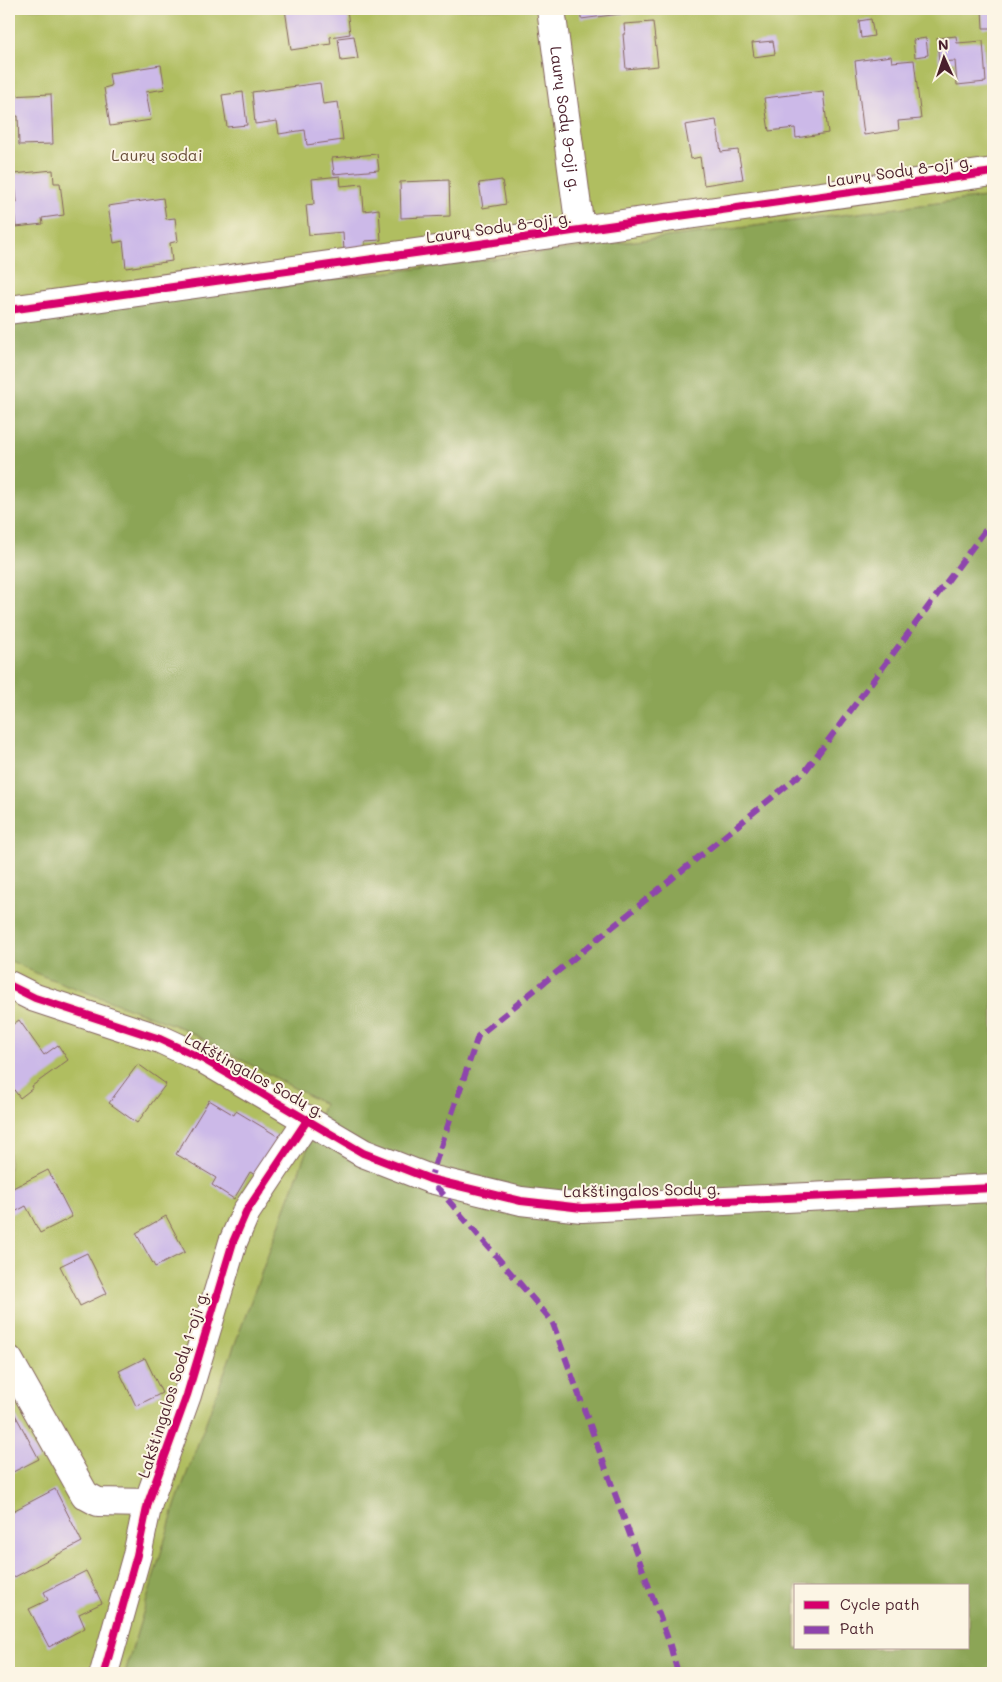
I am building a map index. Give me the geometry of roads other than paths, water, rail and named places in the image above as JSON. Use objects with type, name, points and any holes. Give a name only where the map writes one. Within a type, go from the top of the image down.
[{"type":"street","name":"Laurų Sodų 9-oji g.","points":[[552,9],[580,229]]},
{"type":"street","name":"Laurų Sodų 8-oji g.","points":[[9,310],[993,172]]},
{"type":"street","name":"Lakštingalos Sodų g.","points":[[9,986],[35,998],[160,1039],[205,1060],[363,1153],[430,1179],[521,1201],[582,1208],[993,1188]]},
{"type":"street","name":"Lakštingalos Sodų 1-oji g.","points":[[104,1673],[137,1555],[148,1503],[187,1395],[233,1242],[246,1212],[308,1119]]},
{"type":"street","points":[[9,1360],[85,1495],[98,1502],[148,1503]]},
{"type":"park label","name":"Laurų sodai","points":[[157,155]]}]
